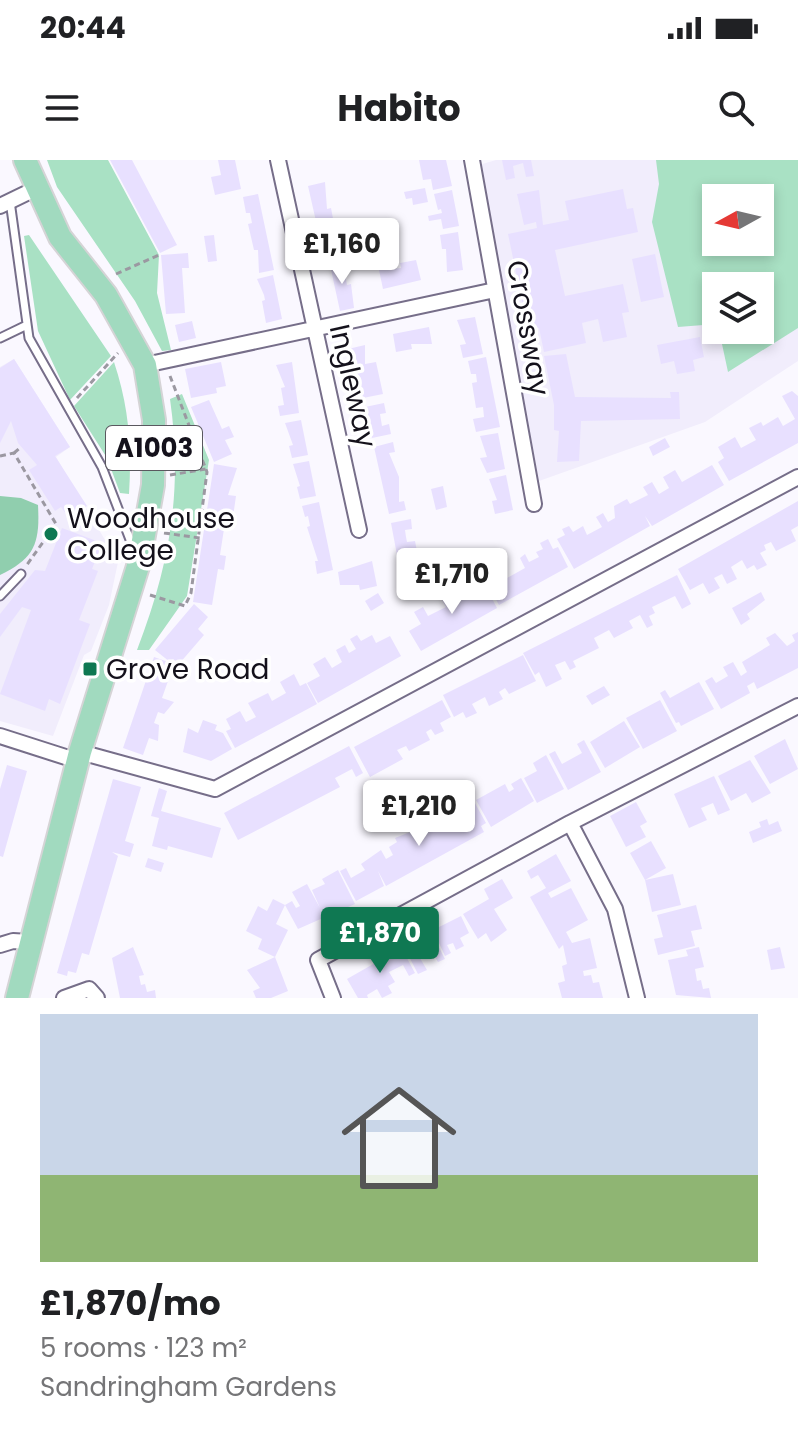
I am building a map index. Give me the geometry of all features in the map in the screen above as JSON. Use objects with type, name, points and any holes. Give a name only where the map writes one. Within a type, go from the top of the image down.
[{"type":"main road","name":"A1003","points":[[17,998],[79,757],[139,563],[153,477],[155,363],[131,340],[106,295],[60,237],[35,189],[25,160]]},
{"type":"street","name":"Ingleway","points":[[278,160],[359,530]]},
{"type":"street","name":"Crossway","points":[[472,160],[534,504]]},
{"type":"street","points":[[5,203],[35,189]]},
{"type":"street","points":[[155,363],[495,290]]},
{"type":"street","points":[[0,736],[215,789],[798,477]]},
{"type":"street","points":[[333,998],[318,960],[570,823],[798,706]]},
{"type":"street","points":[[570,823],[615,909],[637,998]]},
{"type":"street","points":[[0,945],[13,941],[29,942]]},
{"type":"street","points":[[64,998],[89,989],[97,998]]},
{"type":"lane","points":[[5,203],[29,338],[102,467],[139,563]]},
{"type":"lane","points":[[0,338],[27,325]]},
{"type":"lane","points":[[0,596],[21,574]]},
{"type":"path","points":[[116,274],[159,255]]},
{"type":"path","points":[[69,406],[131,340]]},
{"type":"path","points":[[131,589],[185,606],[191,593],[200,538],[206,469],[155,363]]},
{"type":"path","points":[[0,448],[2,456],[14,453],[21,447]]},
{"type":"path","points":[[14,453],[56,524],[21,574]]},
{"type":"path","points":[[153,477],[206,469]]},
{"type":"path","points":[[144,530],[200,538]]},
{"type":"shaded area","points":[[496,160],[798,160],[798,361],[705,422],[539,481],[479,165]]},
{"type":"shaded area","name":"Woodhouse College","points":[[14,359],[70,447],[56,457],[118,562],[109,605],[91,651],[84,655],[53,736],[0,721],[0,367]]},
{"type":"green space","points":[[47,160],[108,160],[159,255],[157,293],[171,350],[162,351],[135,301],[57,187]]},
{"type":"green space","points":[[656,160],[798,160],[798,328],[774,343],[774,272],[702,272],[702,325],[678,327],[652,222],[659,184]]},
{"type":"green space","points":[[29,235],[111,356],[70,400],[38,331],[24,236]]},
{"type":"green space","points":[[722,344],[773,344],[728,372]]},
{"type":"green space","points":[[114,362],[128,427],[129,494],[120,493],[107,458],[74,406]]},
{"type":"green space","points":[[182,394],[209,460],[187,596],[149,650],[137,650],[158,587],[171,527],[175,465],[170,399]]},
{"type":"green space","points":[[0,496],[21,498],[38,505],[38,530],[28,555],[0,575]]},
{"type":"building","points":[[110,160],[132,160],[177,245],[160,253]]},
{"type":"building","points":[[218,160],[235,160],[241,189],[215,195],[211,177],[221,175]]},
{"type":"building","points":[[419,160],[446,160],[452,186],[433,190],[431,179],[423,180]]},
{"type":"building","points":[[502,160],[531,160],[534,176],[526,177],[523,163],[513,166],[515,178],[506,180]]},
{"type":"building","points":[[325,182],[327,209],[331,208],[335,229],[340,228],[344,247],[340,248],[342,257],[325,261],[308,186]]},
{"type":"building","points":[[425,188],[428,202],[413,205],[412,198],[406,199],[404,192]]},
{"type":"building","points":[[623,189],[627,209],[633,208],[638,232],[555,250],[565,296],[623,284],[629,312],[622,313],[627,337],[603,342],[598,319],[582,323],[586,343],[544,352],[539,328],[528,330],[508,234],[537,228],[536,222],[524,225],[517,194],[539,190],[543,225],[569,220],[565,201]]},
{"type":"building","points":[[452,190],[459,226],[443,229],[441,219],[429,221],[428,216],[442,213],[441,209],[438,210],[434,194]]},
{"type":"building","points":[[258,194],[274,270],[259,273],[258,250],[254,250],[248,224],[252,223],[250,213],[246,213],[243,197]]},
{"type":"building","points":[[389,226],[395,252],[384,255],[378,228]]},
{"type":"building","points":[[458,232],[463,270],[447,272],[446,249],[442,249],[440,235]]},
{"type":"building","points":[[214,235],[217,261],[208,262],[204,236]]},
{"type":"building","points":[[188,253],[189,268],[182,268],[185,313],[166,314],[161,255]]},
{"type":"building","points":[[655,254],[664,297],[641,302],[632,259]]},
{"type":"building","points":[[416,260],[421,280],[383,289],[379,270],[401,268],[400,263]]},
{"type":"building","points":[[347,261],[349,273],[345,274],[347,285],[351,284],[354,308],[340,311],[330,265]]},
{"type":"building","points":[[273,275],[282,319],[266,323],[262,301],[265,300],[264,295],[257,279]]},
{"type":"building","points":[[475,317],[483,354],[463,358],[460,345],[466,344],[457,320]]},
{"type":"building","points":[[192,321],[196,338],[179,342],[175,325]]},
{"type":"building","points":[[429,327],[432,344],[411,344],[412,349],[396,352],[393,334]]},
{"type":"building","points":[[700,337],[704,357],[693,360],[695,371],[677,374],[674,361],[661,364],[657,345]]},
{"type":"building","points":[[365,345],[365,364],[376,362],[383,394],[363,398],[359,382],[355,383],[348,349]]},
{"type":"building","points":[[566,354],[575,397],[671,398],[670,392],[679,392],[680,419],[581,421],[579,461],[557,462],[559,431],[554,430],[554,405],[544,356]]},
{"type":"building","points":[[486,357],[500,427],[476,432],[473,419],[484,417],[483,407],[476,408],[472,383],[477,382],[476,374],[471,374],[468,361]]},
{"type":"building","points":[[14,359],[70,447],[55,456],[87,506],[69,518],[61,507],[55,511],[29,470],[37,465],[18,443],[11,421],[0,443],[0,368]]},
{"type":"building","points":[[221,362],[226,386],[216,388],[217,393],[191,398],[185,369]]},
{"type":"building","points":[[292,362],[299,413],[280,416],[278,406],[284,405],[281,388],[285,387],[276,365]]},
{"type":"building","points":[[792,391],[798,396],[798,443],[729,481],[718,462],[724,458],[718,447],[735,437],[741,448],[756,440],[749,428],[761,422],[763,426],[778,417],[783,426],[795,419],[782,396]]},
{"type":"building","points":[[209,400],[222,429],[229,426],[234,437],[225,440],[232,454],[214,462],[191,407]]},
{"type":"building","points":[[384,403],[386,413],[380,414],[382,426],[389,424],[391,434],[372,438],[365,407]]},
{"type":"building","points":[[301,420],[308,455],[292,458],[289,446],[293,445],[285,423]]},
{"type":"building","points":[[498,433],[505,469],[487,473],[480,458],[487,457],[480,436]]},
{"type":"building","points":[[665,438],[670,447],[653,456],[649,447]]},
{"type":"building","points":[[393,442],[395,452],[389,453],[399,477],[399,502],[404,501],[406,510],[389,514],[374,447]]},
{"type":"building","points":[[309,461],[316,496],[300,499],[297,487],[300,486],[293,464]]},
{"type":"building","points":[[214,464],[237,468],[228,495],[236,496],[233,517],[226,516],[220,555],[226,556],[224,570],[218,569],[212,605],[193,602]]},
{"type":"building","points":[[712,465],[724,485],[652,526],[645,516],[650,526],[574,569],[557,539],[565,535],[562,529],[569,526],[573,532],[583,526],[587,535],[602,527],[596,517],[603,513],[608,522],[615,518],[614,506],[627,499],[630,504],[648,495],[643,487],[652,482],[659,494],[669,488],[663,477],[675,470],[682,482]]},
{"type":"building","points":[[506,475],[513,510],[495,514],[492,501],[497,500],[489,479]]},
{"type":"building","points":[[443,486],[447,507],[436,510],[431,489]]},
{"type":"building","points":[[798,501],[798,526],[791,530],[796,541],[776,551],[771,542],[764,545],[766,550],[760,553],[767,565],[757,570],[754,565],[747,569],[742,560],[731,567],[737,579],[727,584],[722,574],[714,578],[720,588],[709,594],[703,583],[690,590],[678,569]]},
{"type":"building","points":[[319,502],[333,570],[317,574],[315,561],[318,561],[307,527],[310,526],[308,516],[305,517],[302,506]]},
{"type":"building","points":[[411,519],[412,529],[405,530],[406,537],[407,542],[415,541],[417,551],[397,555],[391,523]]},
{"type":"building","points":[[62,528],[102,543],[92,569],[98,571],[79,620],[90,624],[60,704],[49,699],[45,711],[0,694],[31,610],[22,607],[0,637],[0,614],[35,570],[45,571]]},
{"type":"building","points":[[548,539],[553,549],[558,547],[568,567],[499,605],[487,583],[504,573],[507,578],[525,568],[520,558],[525,554],[529,562],[539,557],[536,552],[543,549],[540,543]]},
{"type":"building","points":[[372,561],[377,586],[360,590],[359,585],[340,585],[338,572]]},
{"type":"building","points":[[677,575],[691,604],[682,609],[675,596],[652,607],[655,613],[649,616],[653,625],[647,628],[640,615],[629,621],[633,628],[614,638],[609,630],[594,638],[599,648],[573,661],[576,667],[570,670],[565,661],[555,665],[562,679],[546,687],[539,672],[535,675],[523,653]]},
{"type":"building","points":[[472,584],[476,592],[486,587],[497,608],[421,651],[409,631],[421,624],[414,612],[423,607],[428,616],[446,607],[442,600]]},
{"type":"building","points":[[761,592],[765,600],[747,614],[750,619],[741,625],[732,608]]},
{"type":"building","points":[[378,593],[384,603],[371,611],[365,601]]},
{"type":"building","points":[[194,604],[208,617],[198,629],[204,635],[179,664],[173,659],[170,662],[155,650]]},
{"type":"building","points":[[798,632],[798,668],[757,689],[754,682],[747,686],[750,693],[721,709],[705,681],[712,677],[716,683],[728,676],[723,667],[733,662],[741,676],[747,672],[742,662],[770,645],[766,638],[775,633],[787,646],[795,641],[792,635]]},
{"type":"building","points":[[357,635],[361,641],[372,635],[376,643],[390,636],[401,656],[318,703],[307,683],[320,676],[313,664],[325,657],[332,668],[342,662],[336,650],[345,645],[349,653],[356,649],[350,639]]},
{"type":"building","points":[[523,655],[536,681],[509,694],[505,688],[499,692],[503,699],[489,706],[485,697],[472,704],[477,713],[466,718],[463,712],[454,717],[443,695]]},
{"type":"building","points":[[154,657],[174,664],[162,698],[174,702],[164,714],[158,712],[154,723],[159,725],[158,741],[149,738],[143,755],[123,748]]},
{"type":"building","points":[[294,674],[300,686],[306,683],[317,704],[235,748],[226,731],[231,729],[226,719],[240,711],[246,722],[256,717],[248,703],[268,693],[272,701],[286,693],[280,682]]},
{"type":"building","points":[[699,682],[714,709],[681,726],[679,722],[676,723],[660,693],[665,690],[670,698]]},
{"type":"building","points":[[604,686],[610,695],[592,705],[586,696]]},
{"type":"building","points":[[442,700],[451,717],[440,723],[444,731],[435,735],[431,729],[426,732],[430,740],[409,751],[406,746],[397,750],[403,759],[370,777],[354,747]]},
{"type":"building","points":[[660,700],[677,731],[643,749],[626,718]]},
{"type":"building","points":[[203,720],[217,725],[215,730],[223,733],[232,749],[211,761],[183,752],[188,728],[198,733]]},
{"type":"building","points":[[624,721],[640,747],[605,768],[590,742]]},
{"type":"building","points":[[785,739],[798,769],[770,784],[754,756]]},
{"type":"building","points":[[584,740],[601,772],[568,790],[549,754],[555,751],[562,764],[582,753],[577,744]]},
{"type":"building","points":[[349,746],[363,773],[356,777],[352,769],[335,778],[340,787],[238,840],[224,813]]},
{"type":"building","points":[[546,755],[564,789],[537,803],[524,778],[537,771],[533,763]]},
{"type":"building","points":[[750,760],[771,793],[752,803],[746,793],[731,801],[718,776]]},
{"type":"building","points":[[7,765],[27,771],[3,857],[0,856],[0,789]]},
{"type":"building","points":[[714,776],[730,810],[718,815],[713,803],[701,808],[707,820],[689,828],[674,794]]},
{"type":"building","points":[[521,778],[534,801],[491,827],[476,800],[505,784],[509,792],[514,789],[511,784]]},
{"type":"building","points":[[113,779],[141,787],[125,841],[134,844],[130,857],[112,852],[118,856],[89,955],[82,953],[76,973],[68,971],[67,976],[57,973]]},
{"type":"building","points":[[159,788],[167,791],[161,811],[221,828],[212,858],[168,846],[167,850],[152,846],[159,818],[151,816]]},
{"type":"building","points":[[471,796],[486,823],[481,826],[484,832],[386,886],[378,871],[384,886],[356,901],[340,871],[346,868],[351,878],[365,870],[361,864],[381,850],[386,859],[393,855],[389,847],[397,842],[395,838],[430,824],[427,818]]},
{"type":"building","points":[[636,802],[647,822],[640,826],[646,837],[626,847],[610,816]]},
{"type":"building","points":[[767,819],[769,825],[778,821],[782,831],[753,843],[749,832],[761,827],[759,822]]},
{"type":"building","points":[[651,841],[666,868],[645,880],[630,853]]},
{"type":"building","points":[[556,854],[571,881],[548,893],[551,898],[571,888],[588,920],[566,932],[572,943],[590,938],[597,968],[583,971],[584,976],[591,975],[593,983],[599,982],[603,998],[562,998],[558,983],[565,981],[562,966],[567,964],[563,945],[559,949],[530,897],[546,888],[538,875],[531,879],[527,871]]},
{"type":"building","points":[[148,858],[164,863],[161,872],[145,867]]},
{"type":"building","points":[[338,870],[355,904],[298,929],[285,905],[292,901],[296,908],[300,906],[292,892],[307,884],[320,908],[312,890],[325,884],[322,879]]},
{"type":"building","points":[[673,874],[681,905],[652,912],[645,880]]},
{"type":"building","points":[[502,879],[513,898],[494,909],[507,930],[491,942],[486,933],[478,939],[463,914],[489,899],[484,889]]},
{"type":"building","points":[[273,899],[285,905],[276,924],[288,930],[275,957],[258,949],[262,939],[246,931],[258,906],[267,911]]},
{"type":"building","points":[[696,905],[702,929],[691,931],[695,946],[658,955],[654,939],[663,937],[657,915]]},
{"type":"building","points":[[461,916],[469,933],[460,938],[464,946],[456,950],[453,943],[447,945],[451,953],[445,956],[433,930]]},
{"type":"building","points":[[430,930],[445,959],[438,962],[432,952],[420,958],[427,970],[418,974],[403,945]]},
{"type":"building","points":[[133,947],[144,975],[139,976],[141,985],[145,984],[147,992],[155,990],[156,998],[120,998],[112,958]]},
{"type":"building","points":[[401,947],[415,973],[409,976],[403,965],[389,972],[395,982],[388,986],[392,993],[382,998],[377,989],[367,995],[368,998],[358,998],[347,979],[375,963],[382,973],[375,961]]},
{"type":"building","points":[[699,947],[704,967],[695,969],[697,981],[701,980],[703,989],[709,988],[711,998],[676,995],[668,960],[688,956],[686,950]]},
{"type":"building","points":[[780,947],[785,968],[771,970],[767,950]]},
{"type":"building","points":[[275,957],[288,991],[271,998],[256,998],[253,991],[260,988],[247,970]]},
{"type":"place","name":"Woodhouse College","points":[[51,534]]},
{"type":"place","name":"Grove Road","points":[[90,669]]}]
